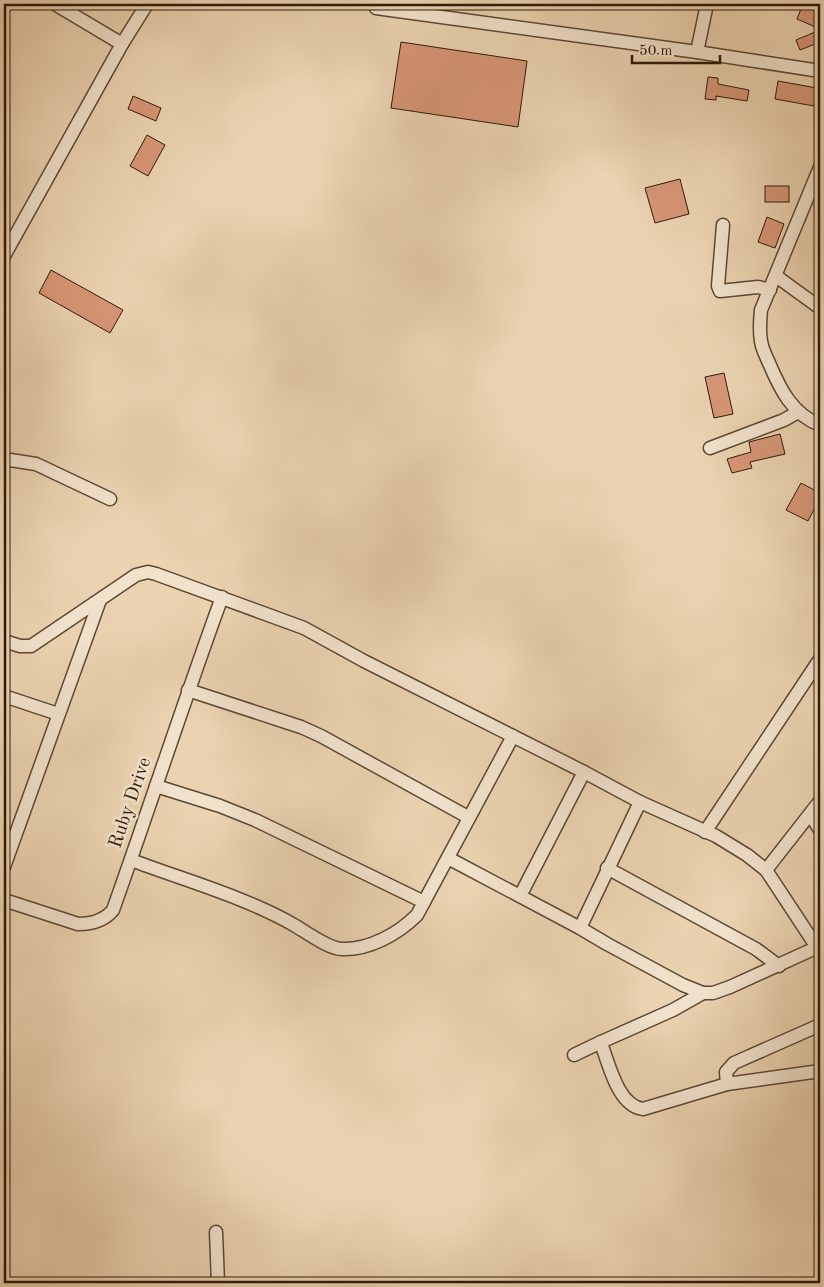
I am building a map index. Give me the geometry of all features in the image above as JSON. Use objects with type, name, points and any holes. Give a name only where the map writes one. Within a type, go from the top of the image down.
[{"type":"street","points":[[55,4],[122,44]]},
{"type":"street","points":[[4,256],[122,44],[148,4]]},
{"type":"street","points":[[697,52],[707,4]]},
{"type":"street","points":[[376,8],[697,52],[820,71]]},
{"type":"street","points":[[820,167],[817,186],[761,310],[759,328],[761,344],[788,402],[798,412],[820,426]]},
{"type":"street","points":[[723,225],[718,286],[720,291],[758,287],[770,290]]},
{"type":"street","points":[[776,276],[820,308]]},
{"type":"street","points":[[710,448],[784,420],[798,412]]},
{"type":"street","points":[[4,459],[36,464],[110,499]]},
{"type":"street","points":[[4,641],[20,646],[32,646],[136,575],[148,572],[222,597],[304,628],[364,661],[640,802],[716,836],[747,855],[766,870],[819,948],[730,987],[713,993],[704,993],[683,985],[448,858]]},
{"type":"street","name":"Ruby Drive","points":[[4,900],[78,924],[100,920],[114,910],[175,734],[188,690],[222,597]]},
{"type":"street","points":[[4,867],[100,600]]},
{"type":"street","points":[[705,832],[820,659]]},
{"type":"street","points":[[188,690],[301,727],[321,736],[468,817]]},
{"type":"street","points":[[4,696],[58,714]]},
{"type":"street","points":[[131,860],[266,911],[340,949],[370,944],[390,936],[407,925],[416,915],[513,736]]},
{"type":"street","points":[[520,896],[584,772]]},
{"type":"street","points":[[156,786],[220,806],[255,820],[424,902]]},
{"type":"street","points":[[766,870],[820,800]]},
{"type":"street","points":[[580,928],[640,802]]},
{"type":"street","points":[[810,814],[820,830]]},
{"type":"street","points":[[608,868],[756,949],[779,966]]},
{"type":"street","points":[[574,1055],[673,1010],[704,993]]},
{"type":"street","points":[[727,1084],[726,1072],[734,1063],[820,1025]]},
{"type":"street","points":[[601,1042],[621,1092],[627,1101],[636,1108],[643,1109],[727,1084],[820,1071]]},
{"type":"street","points":[[216,1232],[218,1283]]},
{"type":"building","points":[[803,4],[820,10],[820,29],[797,19]]},
{"type":"building","points":[[820,30],[820,42],[800,50],[796,40]]},
{"type":"building","points":[[401,42],[527,61],[518,127],[391,108]]},
{"type":"building","points":[[708,77],[718,78],[718,84],[749,90],[747,101],[716,96],[716,100],[705,99]]},
{"type":"building","points":[[778,81],[817,88],[814,106],[775,99]]},
{"type":"building","points":[[133,96],[161,108],[156,121],[128,109]]},
{"type":"building","points":[[147,135],[165,145],[148,176],[130,166]]},
{"type":"building","points":[[680,179],[689,214],[655,223],[645,188]]},
{"type":"building","points":[[765,186],[789,186],[789,202],[765,202]]},
{"type":"building","points":[[767,217],[784,224],[775,248],[758,242]]},
{"type":"building","points":[[51,270],[123,310],[110,333],[39,293]]},
{"type":"building","points":[[724,373],[733,414],[714,418],[705,377]]},
{"type":"building","points":[[780,434],[785,454],[750,462],[752,468],[732,473],[727,459],[751,452],[749,442]]},
{"type":"building","points":[[801,483],[820,493],[820,498],[808,521],[786,510]]}]
